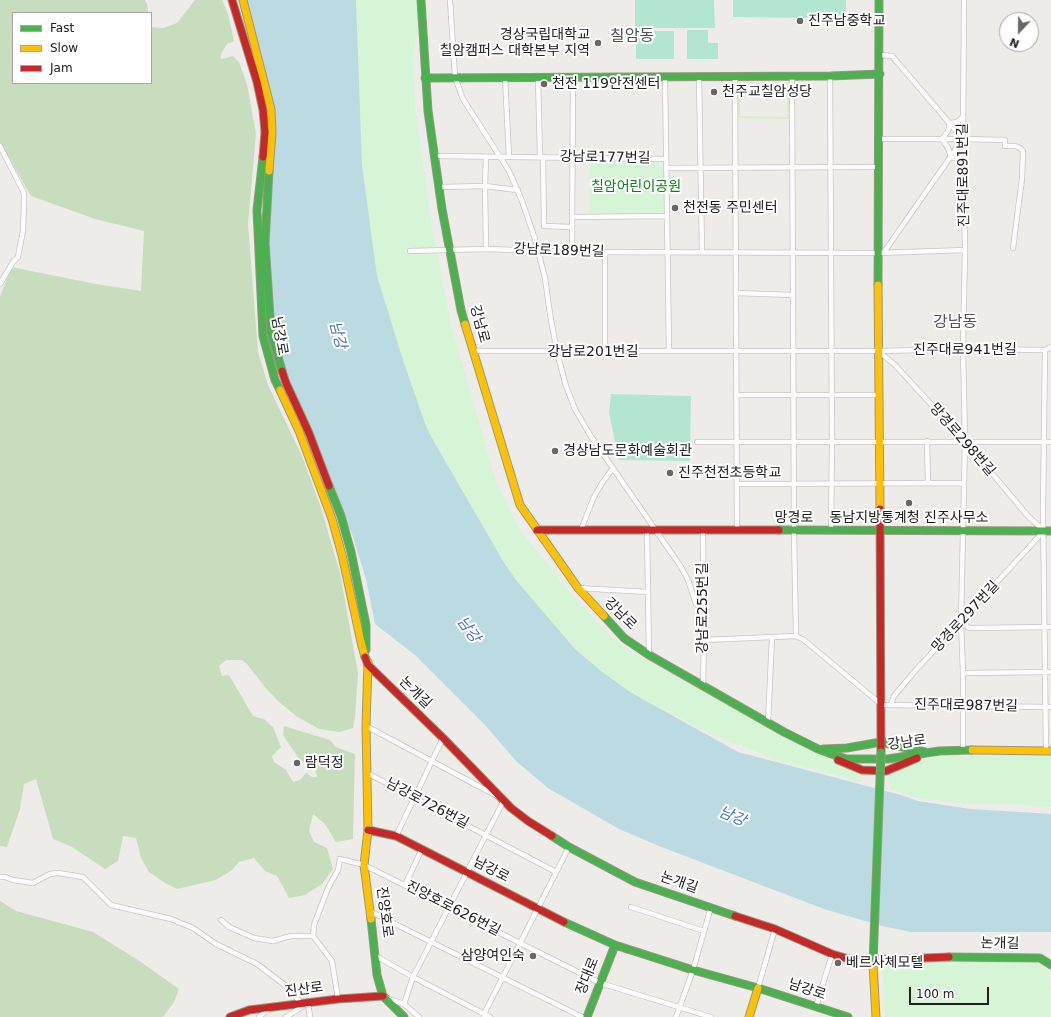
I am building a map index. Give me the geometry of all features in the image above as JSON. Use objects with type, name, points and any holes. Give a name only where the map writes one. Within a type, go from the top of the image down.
[{"type":"street","name":"남강로","points":[[232,0],[257,82],[263,110],[265,132],[257,210],[263,336],[275,380],[299,431],[332,520],[342,554],[361,642],[368,665]]},
{"type":"street","name":"남강로","points":[[243,0],[271,109],[272,134],[266,210],[266,243],[271,332],[286,383],[309,433],[341,516],[351,552],[366,625],[368,665],[366,726],[368,830],[396,836],[567,924],[615,945],[848,1017]]},
{"type":"street","name":"강남로","points":[[421,0],[425,78],[435,156],[461,310],[472,351],[520,504],[578,588],[624,638],[649,655],[768,723],[818,749],[847,759],[865,760],[888,759],[963,750],[1048,751]]},
{"type":"street","points":[[450,0],[455,78],[463,100],[510,171],[518,190],[535,239],[545,278],[557,352],[566,386],[590,435],[681,567],[688,580],[696,604],[704,608]]},
{"type":"street","points":[[876,1017],[873,964],[882,705],[878,483],[878,351],[881,253],[878,167],[880,74],[879,0]]},
{"type":"street","name":"진주대로891번길","points":[[963,750],[963,673],[961,622],[965,441],[963,349],[965,250],[963,160],[964,0]]},
{"type":"street","points":[[880,55],[892,56],[963,139]]},
{"type":"street","points":[[425,78],[736,77],[880,74]]},
{"type":"street","points":[[792,76],[795,484],[794,531],[796,636]]},
{"type":"street","points":[[830,76],[832,351],[831,532]]},
{"type":"street","points":[[505,77],[509,157]]},
{"type":"street","points":[[538,77],[542,157]]},
{"type":"street","points":[[572,252],[573,77]]},
{"type":"street","name":"강남로177번길","points":[[665,77],[667,216]]},
{"type":"street","points":[[699,77],[702,252]]},
{"type":"street","points":[[736,77],[737,531]]},
{"type":"street","points":[[950,123],[957,122],[963,117]]},
{"type":"street","points":[[942,139],[948,131],[950,123]]},
{"type":"street","points":[[879,139],[1005,140],[1005,146],[1015,146],[1020,148],[1023,151],[1022,179],[1013,248]]},
{"type":"street","points":[[942,139],[948,148],[951,157]]},
{"type":"street","points":[[881,253],[963,139]]},
{"type":"street","points":[[0,146],[24,193],[23,232],[18,257],[13,262],[0,284]]},
{"type":"street","name":"강남로177번길","points":[[435,156],[666,159]]},
{"type":"street","points":[[486,157],[486,249]]},
{"type":"street","name":"강남로177번길","points":[[542,157],[544,226]]},
{"type":"street","points":[[951,157],[963,160]]},
{"type":"street","points":[[666,168],[878,167]]},
{"type":"street","points":[[440,187],[485,186],[518,190]]},
{"type":"street","points":[[572,216],[667,216],[669,352]]},
{"type":"street","name":"강남로189번길","points":[[544,226],[572,227]]},
{"type":"street","name":"강남로189번길","points":[[410,251],[486,249],[572,252],[881,253],[965,250]]},
{"type":"street","points":[[605,252],[605,352]]},
{"type":"street","points":[[736,293],[793,295]]},
{"type":"street","name":"진주대로941번길","points":[[793,351],[963,349],[1045,350],[1051,347]]},
{"type":"street","points":[[1045,350],[1044,442],[1047,531],[1044,627],[1045,707],[1048,751]]},
{"type":"street","name":"강남로201번길","points":[[472,351],[793,351]]},
{"type":"street","name":"망경로298번길","points":[[878,351],[894,364],[965,441],[1027,515],[1047,531]]},
{"type":"street","points":[[736,395],[878,395]]},
{"type":"street","points":[[927,441],[928,483]]},
{"type":"street","points":[[697,442],[1051,442]]},
{"type":"street","points":[[581,530],[596,494],[613,468]]},
{"type":"street","points":[[737,484],[964,483]]},
{"type":"street","name":"망경로","points":[[537,530],[831,532],[1047,531]]},
{"type":"street","points":[[647,531],[649,655]]},
{"type":"street","name":"강남로255번길","points":[[703,531],[703,685]]},
{"type":"street","name":"망경로297번길","points":[[891,704],[894,696],[1047,531]]},
{"type":"street","points":[[578,588],[648,592]]},
{"type":"street","points":[[961,622],[969,628],[1051,627]]},
{"type":"street","points":[[704,640],[796,636],[804,640],[882,705]]},
{"type":"street","points":[[768,723],[772,637]]},
{"type":"street","name":"논개길","points":[[368,665],[443,738],[511,808],[528,821],[570,847],[635,882],[775,930],[832,954],[849,959],[898,959],[960,956],[1040,958],[1051,965]]},
{"type":"street","points":[[963,673],[1051,672]]},
{"type":"street","name":"진주대로987번길","points":[[882,705],[1051,707]]},
{"type":"street","points":[[366,726],[504,800],[413,977],[404,1004]]},
{"type":"street","points":[[396,836],[443,738]]},
{"type":"street","points":[[818,749],[847,748],[881,742],[928,753]]},
{"type":"street","points":[[818,749],[825,755],[862,770],[886,771],[928,753]]},
{"type":"street","name":"남강로726번길","points":[[367,773],[556,872]]},
{"type":"street","name":"진양호로","points":[[368,830],[364,865],[371,912],[377,976],[383,996],[404,1017]]},
{"type":"street","points":[[484,1016],[570,847]]},
{"type":"street","points":[[405,885],[422,849]]},
{"type":"street","name":"진양호로626번길","points":[[313,936],[314,926],[328,888],[338,870],[340,859],[364,865],[600,982],[711,1017]]},
{"type":"street","points":[[0,877],[33,883],[50,874],[58,873],[82,877],[111,905],[171,919],[194,928],[216,944],[257,964],[286,986],[305,1003],[310,1017]]},
{"type":"street","points":[[631,907],[704,931]]},
{"type":"street","points":[[676,1017],[693,970],[711,908]]},
{"type":"street","points":[[371,912],[582,1017]]},
{"type":"street","points":[[221,920],[229,928],[254,938],[273,941],[291,936],[313,936],[332,961],[338,999]]},
{"type":"street","points":[[749,1017],[775,930]]},
{"type":"street","name":"장대로","points":[[586,1017],[615,945]]},
{"type":"street","points":[[816,1007],[832,954]]},
{"type":"street","points":[[376,956],[484,1016],[490,1017]]},
{"type":"street","points":[[383,996],[404,1004],[419,1017]]},
{"type":"street","name":"진산로","points":[[230,1017],[249,1014],[270,1008],[305,1003],[383,996]]},
{"type":"street","points":[[286,1017],[305,1003]]},
{"type":"street","points":[[259,1017],[270,1008]]},
{"type":"green space","points":[[0,0],[145,0],[148,12],[12,12],[12,84],[152,84],[152,27],[163,28],[177,23],[195,0],[222,0],[228,14],[234,41],[227,44],[221,54],[221,59],[233,56],[239,62],[247,84],[256,134],[248,224],[258,352],[268,385],[302,456],[321,508],[340,573],[358,673],[353,728],[339,732],[319,729],[296,716],[278,701],[242,660],[226,660],[219,666],[222,676],[229,675],[253,716],[264,719],[273,727],[281,747],[272,756],[274,762],[286,770],[293,782],[300,780],[306,773],[312,777],[317,777],[315,769],[299,759],[283,735],[284,726],[330,740],[336,747],[355,754],[353,839],[336,842],[325,824],[313,814],[309,831],[314,842],[327,848],[333,869],[322,884],[305,895],[289,898],[277,876],[265,871],[254,858],[239,862],[232,870],[216,880],[177,889],[149,872],[141,858],[136,838],[123,836],[118,861],[105,869],[72,847],[53,839],[36,779],[24,784],[20,809],[7,847],[0,846],[0,297],[11,267],[96,284],[141,291],[144,231],[95,219],[31,196],[0,142]]},
{"type":"green space","points":[[356,0],[420,0],[421,15],[413,55],[415,107],[432,228],[450,320],[497,485],[520,530],[573,596],[611,637],[636,655],[861,776],[861,782],[778,760],[713,735],[630,692],[601,671],[575,649],[516,580],[503,561],[426,426],[403,360],[377,276],[362,165]]},
{"type":"green space","points":[[635,0],[714,0],[715,28],[635,28]]},
{"type":"green space","points":[[733,0],[846,0],[846,15],[811,15],[811,18],[733,17]]},
{"type":"green space","points":[[687,30],[708,30],[708,43],[718,43],[718,59],[687,59]]},
{"type":"green space","points":[[636,31],[674,31],[674,59],[636,59]]},
{"type":"green space","points":[[738,80],[754,81],[754,83],[740,82],[740,116],[786,117],[789,115],[789,119],[738,118]]},
{"type":"green space","points":[[787,81],[789,81],[789,112],[787,112]]},
{"type":"green space","name":"칠암어린이공원","points":[[589,160],[657,160],[664,172],[664,215],[589,213]]},
{"type":"green space","points":[[611,394],[691,396],[690,461],[619,460],[609,413]]},
{"type":"green space","points":[[939,755],[1051,755],[1051,807],[1010,804],[965,804],[919,798],[890,789],[889,775]]},
{"type":"green space","points":[[0,901],[16,911],[93,932],[141,962],[179,989],[174,1002],[163,1017],[0,1017]]},
{"type":"green space","points":[[971,961],[1035,962],[1048,969],[1051,989],[1051,1017],[885,1017],[883,966]]},
{"type":"water","name":"남강","points":[[247,0],[356,0],[362,165],[377,276],[403,360],[426,426],[503,561],[516,580],[575,649],[601,671],[630,692],[738,752],[901,795],[918,801],[970,809],[1051,814],[1051,932],[911,932],[882,926],[824,909],[659,846],[619,829],[548,788],[517,762],[485,725],[415,655],[375,624],[366,579],[352,534],[274,350],[265,254],[272,120]]},
{"type":"traffic: fast","points":[[421,0],[428,111],[442,209],[465,324]]},
{"type":"traffic: fast","points":[[878,285],[879,0]]},
{"type":"traffic: fast","points":[[425,78],[830,76],[880,74]]},
{"type":"traffic: fast","points":[[263,157],[257,210],[263,336],[275,380],[280,390]]},
{"type":"traffic: fast","points":[[269,171],[265,243],[271,332],[282,371]]},
{"type":"traffic: fast","points":[[329,486],[341,516],[351,552],[366,625],[366,650]]},
{"type":"traffic: fast","points":[[779,530],[1051,531]]},
{"type":"traffic: fast","points":[[604,616],[624,638],[649,655],[784,732],[818,749],[837,756],[847,759],[888,759],[939,751],[972,750]]},
{"type":"traffic: fast","points":[[823,749],[847,748],[881,742],[925,752]]},
{"type":"traffic: fast","points":[[873,964],[881,752]]},
{"type":"traffic: fast","points":[[552,836],[569,847],[635,882],[735,916]]},
{"type":"traffic: fast","points":[[371,919],[377,975],[383,996],[404,1017]]},
{"type":"traffic: fast","points":[[564,922],[615,945],[848,1017]]},
{"type":"traffic: fast","points":[[587,1017],[615,945]]},
{"type":"traffic: fast","points":[[949,957],[1040,958],[1051,965]]},
{"type":"traffic: slow","points":[[243,0],[271,109],[272,134],[269,171]]},
{"type":"traffic: slow","points":[[878,285],[880,509]]},
{"type":"traffic: slow","points":[[465,324],[520,505],[578,588],[604,616]]},
{"type":"traffic: slow","points":[[280,390],[299,431],[332,519],[342,555],[365,657]]},
{"type":"traffic: slow","points":[[368,662],[366,726],[368,830],[364,865],[371,919]]},
{"type":"traffic: slow","points":[[972,750],[1051,751]]},
{"type":"traffic: slow","points":[[873,964],[876,1017]]},
{"type":"traffic: slow","points":[[749,1017],[758,988]]},
{"type":"traffic: jam","points":[[232,0],[257,82],[263,110],[265,132],[263,157]]},
{"type":"traffic: jam","points":[[282,371],[309,433],[329,486]]},
{"type":"traffic: jam","points":[[880,509],[881,752]]},
{"type":"traffic: jam","points":[[537,530],[779,530]]},
{"type":"traffic: jam","points":[[365,657],[368,665],[443,738],[511,808],[552,836]]},
{"type":"traffic: jam","points":[[838,760],[862,770],[886,771],[917,758]]},
{"type":"traffic: jam","points":[[368,830],[396,836],[564,922]]},
{"type":"traffic: jam","points":[[735,916],[775,929],[832,954],[849,959],[949,957]]},
{"type":"traffic: jam","points":[[230,1017],[249,1010],[338,999],[383,996]]},
{"type":"place","name":"진주남중학교","points":[[800,21]]},
{"type":"place","name":"경상국립대학교 칠암캠퍼스 대학본부 지역","points":[[598,43]]},
{"type":"place","name":"천전 119안전센터","points":[[544,84]]},
{"type":"place","name":"천주교칠암성당","points":[[714,92]]},
{"type":"place","name":"천전동 주민센터","points":[[675,208]]},
{"type":"place","name":"경상남도문화예술회관","points":[[555,451]]},
{"type":"place","name":"진주천전초등학교","points":[[670,473]]},
{"type":"place","name":"동남지방통계청 진주사무소","points":[[909,503]]},
{"type":"place","name":"람덕정","points":[[297,763]]},
{"type":"place","name":"삼양여인숙","points":[[533,956]]},
{"type":"place","name":"베르사체모텔","points":[[838,963]]},
{"type":"district","name":"칠암동","points":[[632,37]]},
{"type":"district","name":"강남동","points":[[955,323]]}]
